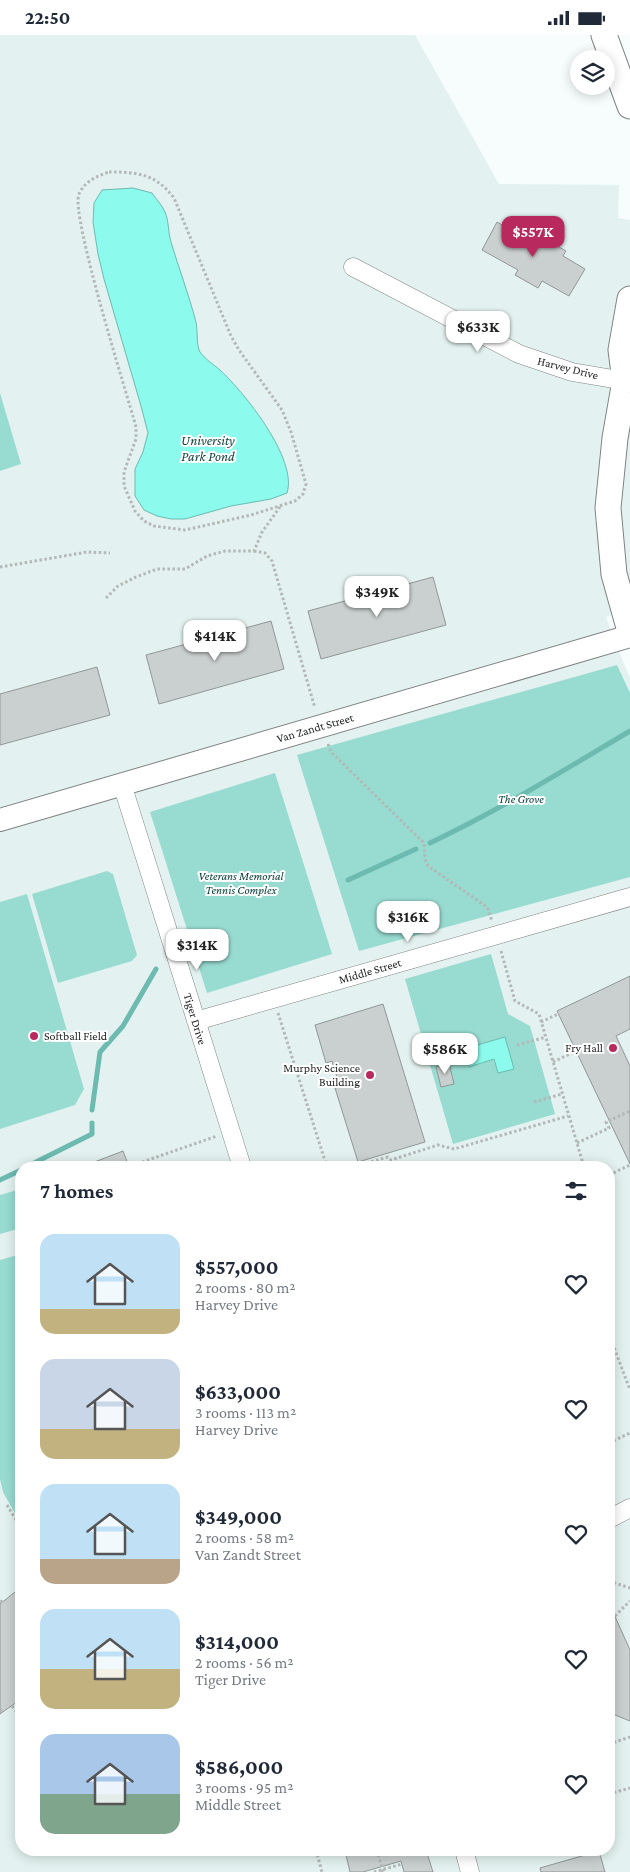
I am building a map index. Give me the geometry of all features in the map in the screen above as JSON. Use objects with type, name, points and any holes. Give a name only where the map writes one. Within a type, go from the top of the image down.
[{"type":"main road","points":[[604,35],[630,106]]},
{"type":"main road","points":[[630,299],[621,350],[628,376],[610,467],[608,509],[614,574],[630,631]]},
{"type":"street","name":"Harvey Drive","points":[[352,267],[519,355],[572,372],[628,376]]},
{"type":"street","name":"Van Zandt Street","points":[[0,820],[630,636]]},
{"type":"street","name":"Tiger Drive","points":[[122,784],[240,1161]]},
{"type":"street","name":"Middle Street","points":[[196,1021],[630,897]]},
{"type":"street","points":[[615,1516],[630,1508]]},
{"type":"street","points":[[466,1856],[470,1872]]},
{"type":"path","points":[[254,551],[262,531],[280,506],[295,501],[303,493],[306,484],[291,432],[282,411],[239,350],[231,335],[174,198],[160,183],[147,175],[109,172],[88,182],[79,194],[78,215],[136,427],[136,439],[124,472],[124,486],[135,511],[144,521],[154,526],[185,529],[280,506]]},
{"type":"path","points":[[106,598],[118,586],[157,569],[185,569],[207,557],[225,551],[265,553],[272,561],[320,726]]},
{"type":"path","points":[[0,567],[87,553],[110,553]]},
{"type":"path","points":[[273,998],[325,1161]]},
{"type":"path","points":[[541,1022],[558,1014]]},
{"type":"path","points":[[517,1045],[546,1037]]},
{"type":"path","points":[[553,1062],[576,1051]]},
{"type":"path","points":[[534,1102],[562,1094]]},
{"type":"path","points":[[576,1143],[609,1128],[606,1122],[630,1111]]},
{"type":"path","points":[[374,1161],[388,1157],[391,1160],[438,1145],[454,1149],[568,1116]]},
{"type":"path","points":[[145,1161],[230,1131]]},
{"type":"path","points":[[615,1172],[630,1165]]},
{"type":"path","points":[[615,1350],[630,1390]]},
{"type":"path","points":[[615,1440],[630,1433]]},
{"type":"path","points":[[8,1505],[15,1517]]},
{"type":"path","points":[[615,1582],[630,1588]]},
{"type":"path","points":[[615,1616],[630,1601]]},
{"type":"path","points":[[12,1706],[15,1710]]},
{"type":"path","points":[[615,1743],[630,1737]]},
{"type":"path","points":[[615,1792],[630,1788]]},
{"type":"path","points":[[318,1856],[322,1872]]},
{"type":"path","points":[[379,1856],[383,1871]]},
{"type":"path","points":[[374,1872],[383,1871],[402,1864]]},
{"type":"shaded area","points":[[0,35],[415,35],[499,184],[619,185],[618,218],[630,220],[630,610],[606,617],[630,677],[630,1872],[0,1872]]},
{"type":"green space","points":[[0,393],[21,464],[0,471]]},
{"type":"green space","name":"The Grove","points":[[617,665],[630,693],[630,877],[359,951],[297,755]]},
{"type":"green space","name":"Veterans Memorial Tennis Complex","points":[[275,773],[332,954],[207,993],[150,812]]},
{"type":"green space","points":[[107,871],[113,874],[137,955],[132,961],[58,983],[32,894]]},
{"type":"green space","name":"Softball Field","points":[[27,894],[84,1089],[75,1105],[0,1129],[0,902]]},
{"type":"green space","points":[[491,954],[508,1014],[530,1026],[555,1114],[453,1144],[405,979]]},
{"type":"green space","points":[[15,1191],[15,1230],[0,1234],[0,1195]]},
{"type":"green space","points":[[15,1256],[15,1513],[3,1492],[0,1479],[0,1260]]},
{"type":"water","name":"University Park Pond","points":[[133,188],[152,193],[164,209],[171,242],[196,322],[200,352],[230,380],[267,427],[285,463],[288,479],[287,493],[271,499],[231,506],[185,519],[157,516],[144,510],[135,496],[135,469],[143,452],[148,433],[104,279],[93,222],[94,203],[102,190]]},
{"type":"water","points":[[505,1037],[514,1069],[498,1073],[494,1059],[469,1067],[463,1049]]},
{"type":"building","points":[[497,222],[511,230],[515,222],[566,251],[563,256],[585,269],[569,296],[542,281],[538,288],[515,275],[518,270],[482,250]]},
{"type":"building","points":[[433,577],[446,625],[321,659],[308,611]]},
{"type":"building","points":[[271,621],[284,669],[159,704],[146,655]]},
{"type":"building","points":[[97,667],[110,715],[0,745],[0,694]]},
{"type":"building","name":"Fry Hall","points":[[630,976],[630,1029],[616,1036],[630,1066],[630,1164],[557,1011]]},
{"type":"building","name":"Murphy Science Building","points":[[383,1004],[425,1142],[358,1161],[335,1088],[340,1087],[332,1061],[326,1063],[315,1025]]},
{"type":"building","points":[[449,1063],[454,1084],[441,1087],[436,1067]]},
{"type":"building","points":[[123,1151],[127,1161],[97,1161]]},
{"type":"building","points":[[15,1592],[15,1703],[0,1714],[0,1604]]},
{"type":"building","points":[[615,1616],[630,1650],[630,1721],[615,1715]]},
{"type":"building","points":[[346,1856],[428,1856],[433,1872],[404,1872],[401,1861],[363,1872],[350,1872]]},
{"type":"building","points":[[582,1856],[600,1856],[605,1872],[541,1872],[540,1868]]},
{"type":"waterway","points":[[430,843],[507,803],[630,731]]},
{"type":"waterway","points":[[348,880],[416,849]]},
{"type":"waterway","points":[[92,1110],[100,1052],[123,1026],[156,969]]},
{"type":"waterway","points":[[38,1161],[92,1134],[92,1123]]},
{"type":"waterway","points":[[0,1180],[15,1173]]},
{"type":"place","name":"Softball Field","points":[[34,1036]]},
{"type":"place","name":"Fry Hall","points":[[613,1048]]},
{"type":"place","name":"Murphy Science Building","points":[[370,1075]]}]
